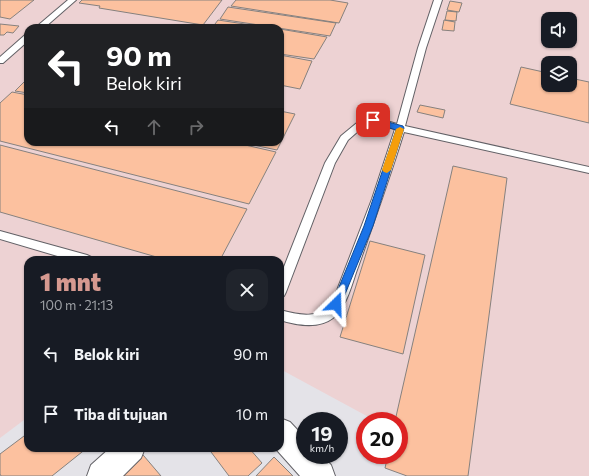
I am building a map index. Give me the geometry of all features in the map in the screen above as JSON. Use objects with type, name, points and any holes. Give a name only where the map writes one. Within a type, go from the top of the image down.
[{"type":"street","points":[[284,436],[320,476]]},
{"type":"street","points":[[102,476],[127,452]]},
{"type":"lane","points":[[44,24],[72,0]]},
{"type":"lane","points":[[284,316],[294,319],[310,320],[327,316],[336,304],[368,226],[400,128],[426,32],[438,0]]},
{"type":"lane","points":[[0,61],[24,40]]},
{"type":"lane","points":[[284,282],[330,163],[344,138],[361,124],[373,120],[400,128],[589,170]]},
{"type":"lane","points":[[0,235],[73,256]]},
{"type":"shaded area","points":[[0,0],[589,0],[589,476],[410,476],[404,464],[408,464],[408,412],[359,412],[284,371],[284,256],[24,256],[24,420],[0,438]]},
{"type":"building","points":[[0,0],[34,0],[10,19],[0,17]]},
{"type":"building","points":[[82,0],[222,0],[204,24],[99,8],[100,6],[79,3]]},
{"type":"building","points":[[236,0],[330,0],[348,3],[339,23],[231,6]]},
{"type":"building","points":[[450,1],[462,3],[459,12],[447,10]]},
{"type":"building","points":[[228,7],[336,23],[330,36],[284,29],[284,24],[252,24],[220,19]]},
{"type":"building","points":[[447,11],[457,12],[456,21],[445,20]]},
{"type":"building","points":[[218,20],[244,24],[215,24]]},
{"type":"building","points":[[444,20],[455,22],[454,31],[442,30]]},
{"type":"building","points":[[0,24],[19,26],[13,33],[7,32],[4,35],[0,35]]},
{"type":"building","points":[[284,30],[327,37],[314,59],[284,55]]},
{"type":"building","points":[[284,56],[312,61],[300,89],[284,86]]},
{"type":"building","points":[[521,67],[541,71],[541,92],[577,92],[577,79],[589,82],[589,123],[510,104]]},
{"type":"building","points":[[24,82],[24,92],[15,91]]},
{"type":"building","points":[[12,92],[24,94],[24,146],[250,146],[276,152],[249,204],[0,141],[0,103]]},
{"type":"building","points":[[420,105],[445,110],[443,118],[417,112]]},
{"type":"building","points":[[284,112],[295,114],[284,136]]},
{"type":"building","points":[[0,145],[247,209],[222,256],[153,256],[0,212]]},
{"type":"building","points":[[258,146],[279,146],[277,150]]},
{"type":"building","points":[[453,166],[507,178],[468,476],[407,476],[385,468],[386,464],[408,464],[408,412],[397,412]]},
{"type":"building","points":[[370,241],[425,255],[403,354],[340,337]]},
{"type":"building","points":[[24,436],[24,452],[82,452],[52,476],[1,476],[0,454]]},
{"type":"building","points":[[135,452],[141,452],[161,476],[112,476]]},
{"type":"building","points":[[211,452],[252,452],[262,463],[248,476],[229,476]]},
{"type":"building","points":[[274,457],[293,476],[256,476]]},
{"type":"slow traffic","points":[[387,170],[400,129]]},
{"type":"route","points":[[336,304],[368,226],[400,128],[373,120]]}]
